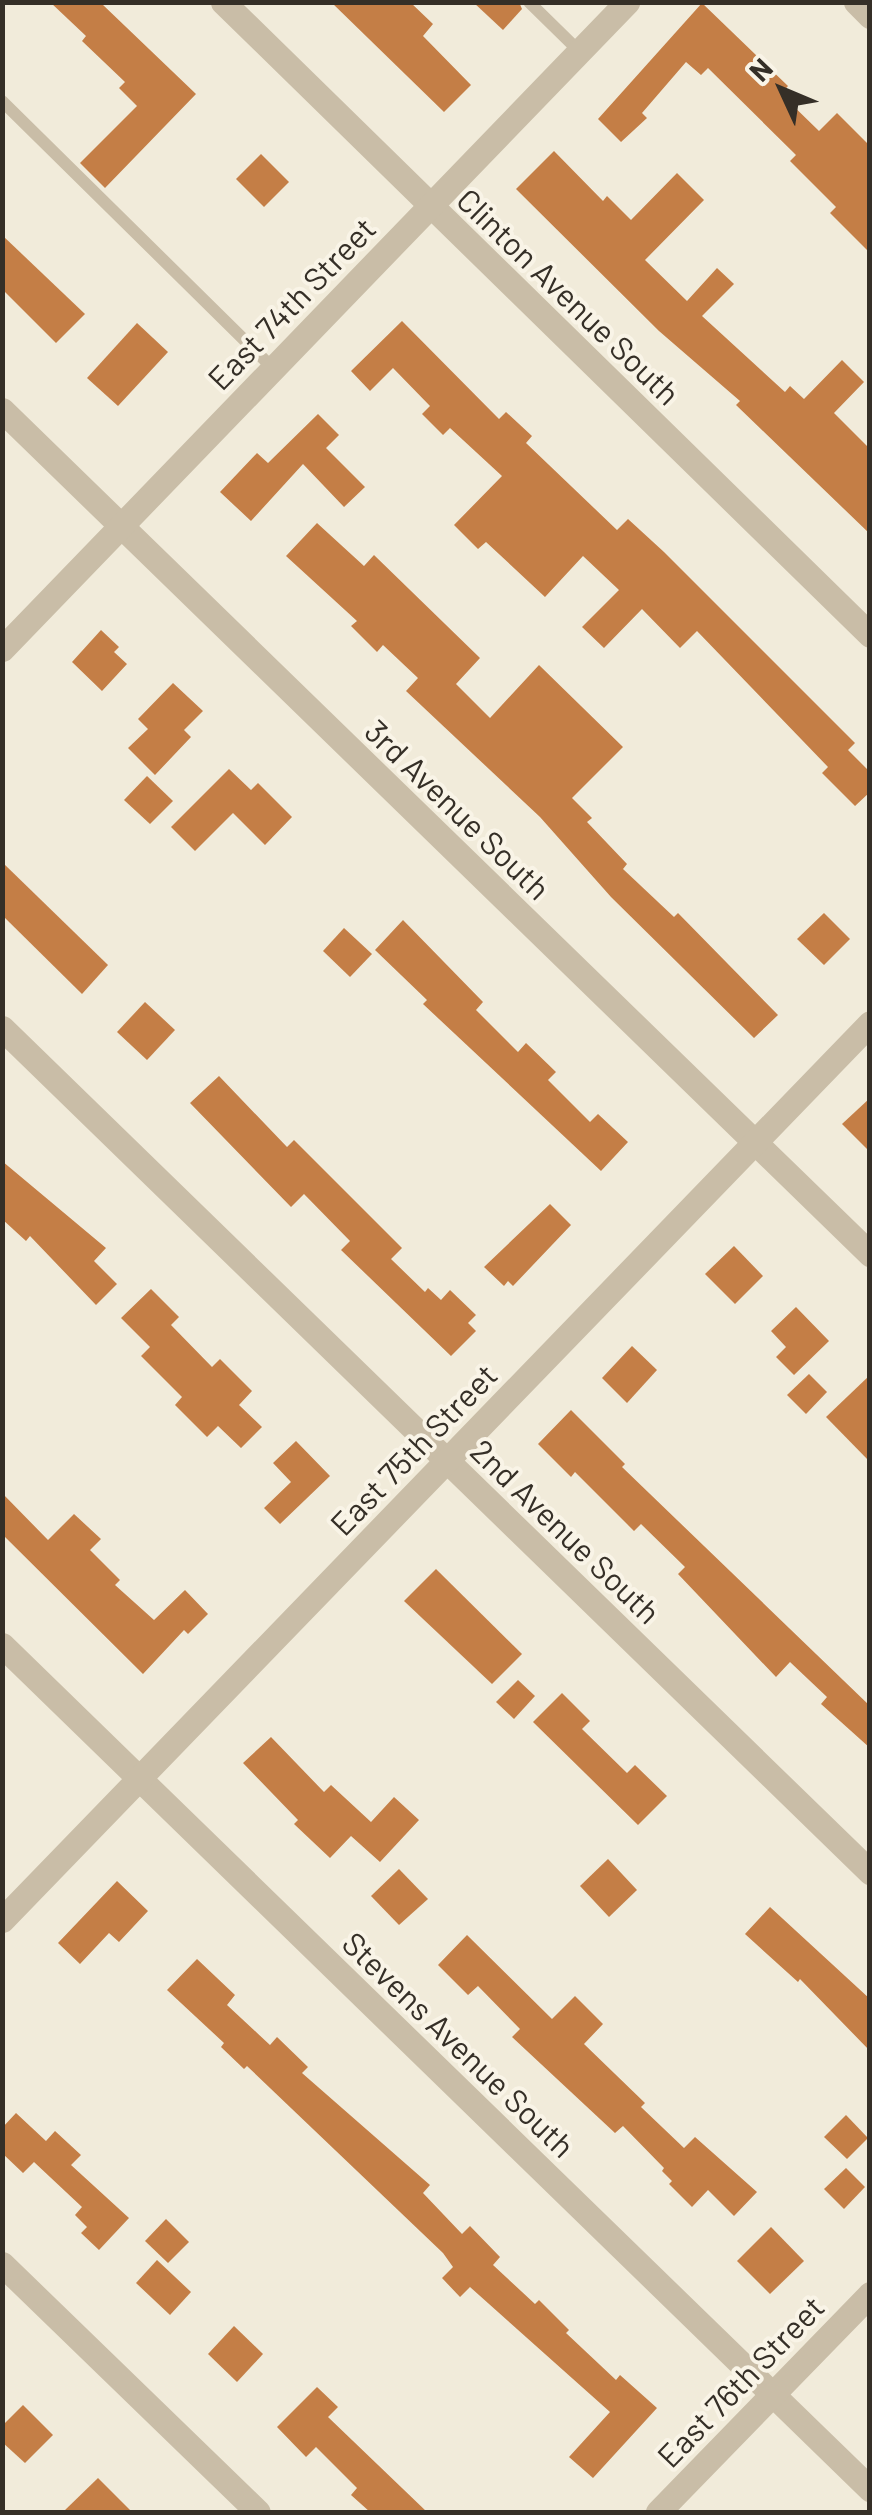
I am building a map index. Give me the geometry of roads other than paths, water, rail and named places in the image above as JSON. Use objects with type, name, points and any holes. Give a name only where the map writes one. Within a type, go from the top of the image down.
[{"type":"street","name":"Clinton Avenue South","points":[[222,2],[870,635]]},
{"type":"street","name":"East 74th Street","points":[[2,649],[627,2]]},
{"type":"street","points":[[856,2],[870,16]]},
{"type":"street","name":"3rd Avenue South","points":[[2,410],[870,1254]]},
{"type":"street","name":"East 75th Street","points":[[2,1920],[870,1023]]},
{"type":"street","name":"2nd Avenue South","points":[[2,1028],[870,1872]]},
{"type":"street","name":"Stevens Avenue South","points":[[2,1646],[870,2489]]},
{"type":"street","points":[[2,2264],[258,2512]]},
{"type":"street","name":"East 76th Street","points":[[658,2512],[870,2294]]},
{"type":"lane","points":[[529,2],[580,52]]},
{"type":"lane","points":[[2,101],[274,368]]}]
